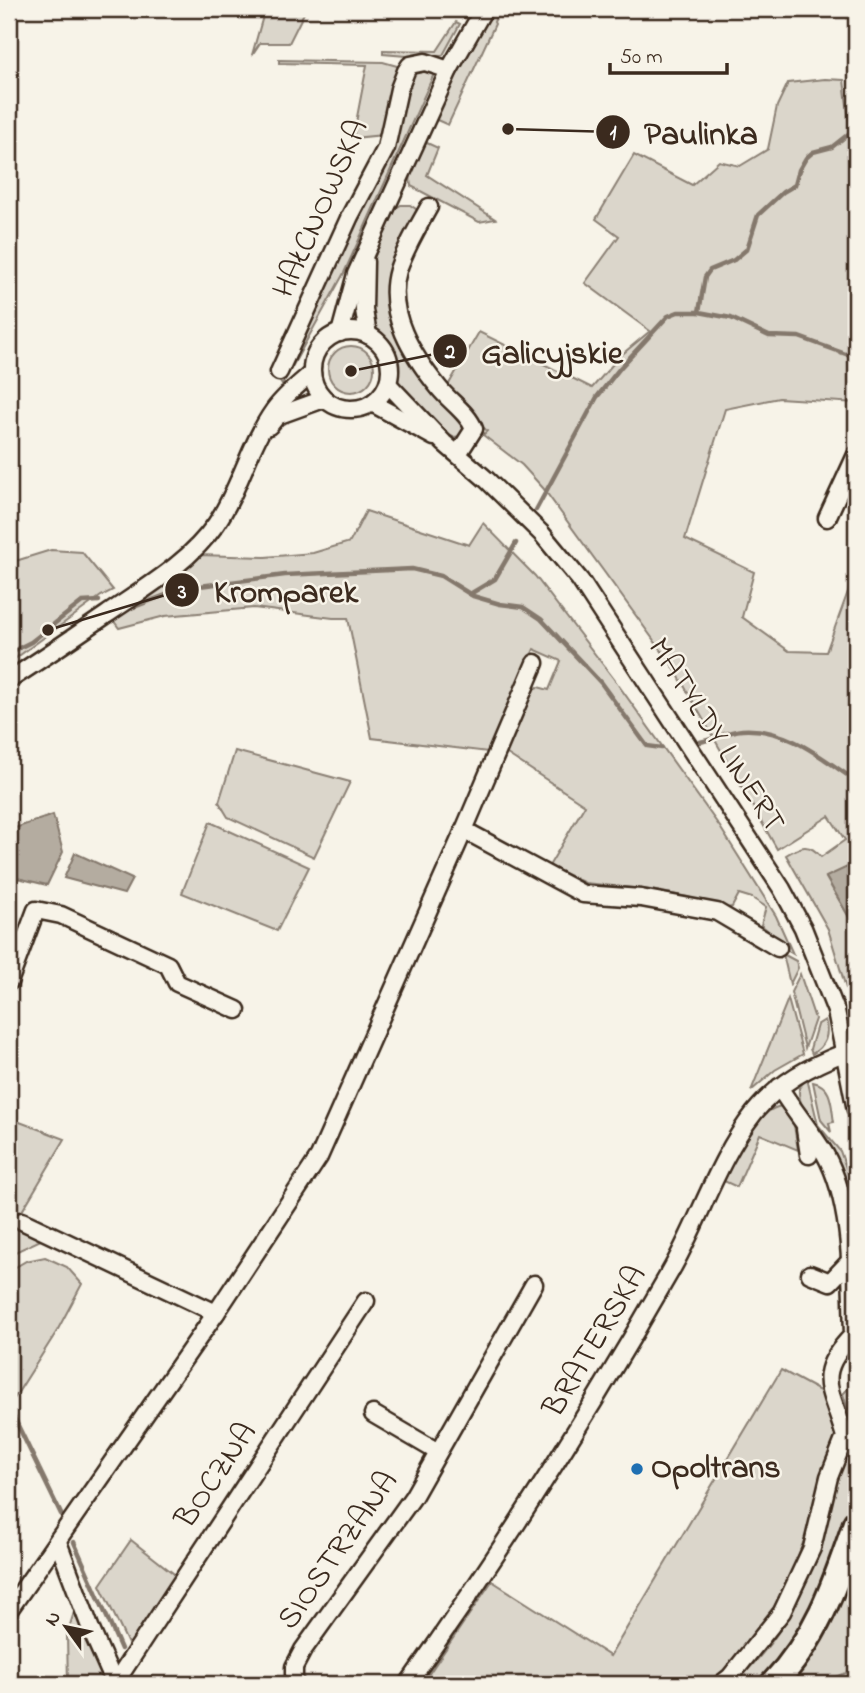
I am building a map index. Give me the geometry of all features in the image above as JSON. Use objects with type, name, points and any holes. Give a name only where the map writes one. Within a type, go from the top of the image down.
[{"type":"highway","points":[[773,1684],[803,1648],[819,1622],[856,1523]]},
{"type":"street","name":"HAŁCNOWSKA","points":[[340,333],[350,290],[449,70],[484,9]]},
{"type":"street","name":"HAŁCNOWSKA","points":[[279,372],[350,216],[386,148],[399,89],[406,71],[410,65],[425,62],[449,70]]},
{"type":"street","points":[[429,207],[397,272],[396,306],[405,338],[421,363],[439,388],[471,421],[474,429],[458,454]]},
{"type":"street","name":"HAŁCNOWSKA","points":[[365,257],[364,303],[368,335]]},
{"type":"street","points":[[351,331],[368,335],[378,342],[389,361],[387,384],[381,395],[372,403],[360,408],[334,406],[315,387],[312,362],[322,344],[340,333],[351,331]]},
{"type":"street","points":[[9,680],[55,651],[189,555],[217,523],[256,442],[284,397],[312,373]]},
{"type":"street","name":"MATYLDY LINERT","points":[[387,384],[444,443],[542,534],[580,580],[782,889],[815,954],[836,1011],[856,1110]]},
{"type":"street","points":[[256,442],[278,416],[324,398]]},
{"type":"street","name":"MATYLDY LINERT","points":[[372,403],[444,443]]},
{"type":"street","points":[[827,518],[856,455]]},
{"type":"street","points":[[9,1610],[216,1313],[319,1157],[535,663]]},
{"type":"street","points":[[464,830],[583,894],[641,898],[717,912],[778,948]]},
{"type":"street","points":[[9,982],[37,910],[61,915],[167,965],[177,983],[237,1010]]},
{"type":"street","name":"BRATERSKA","points":[[408,1684],[542,1488],[672,1269],[734,1144],[754,1112],[799,1072],[846,1052]]},
{"type":"street","points":[[721,1684],[730,1677],[782,1612],[812,1548],[829,1477],[845,1437],[828,1392],[828,1372],[838,1350],[853,1335],[850,1261],[844,1216],[835,1178],[825,1154],[779,1087]]},
{"type":"street","points":[[805,1127],[809,1155]]},
{"type":"street","points":[[22,1221],[216,1313]]},
{"type":"street","points":[[810,1274],[830,1282],[850,1261]]},
{"type":"street","name":"SIOSTRZANA","points":[[294,1684],[294,1667],[303,1650],[413,1497],[534,1284]]},
{"type":"street","name":"BOCZNA","points":[[115,1684],[366,1301]]},
{"type":"street","name":"SIOSTRZANA","points":[[373,1414],[438,1452]]},
{"type":"street","points":[[58,1542],[115,1684]]},
{"type":"shaded area","points":[[265,9],[306,9],[289,43],[260,43],[252,55]]},
{"type":"shaded area","points":[[490,14],[497,15],[495,24],[448,125],[437,120],[437,115],[473,41]]},
{"type":"shaded area","points":[[456,22],[460,24],[443,55],[418,57],[383,54],[383,50],[437,51]]},
{"type":"shaded area","points":[[279,60],[383,62],[399,67],[383,135],[353,138],[367,65],[279,63]]},
{"type":"shaded area","points":[[421,68],[434,74],[344,273],[282,385],[280,376],[410,76]]},
{"type":"shaded area","points":[[844,80],[856,181],[856,403],[779,398],[725,409],[685,539],[754,572],[742,617],[789,651],[826,652],[849,589],[856,594],[856,863],[826,878],[856,929],[856,1021],[828,929],[786,855],[796,849],[809,847],[821,857],[845,840],[829,816],[777,849],[674,668],[543,488],[522,465],[483,435],[487,431],[446,389],[479,332],[592,388],[620,356],[650,331],[585,283],[619,236],[596,219],[634,155],[692,185],[719,161],[740,166],[768,149],[777,106],[788,83]]},
{"type":"shaded area","points":[[427,143],[438,148],[427,175],[495,219],[479,222],[411,186],[414,162]]},
{"type":"shaded area","points":[[410,205],[419,211],[391,307],[468,428],[463,436],[453,437],[447,434],[398,387],[394,357],[372,323],[371,267],[385,228],[396,208]]},
{"type":"shaded area","points":[[351,346],[360,347],[367,353],[373,360],[373,378],[367,385],[360,391],[351,392],[342,391],[335,385],[329,378],[328,369],[329,360],[335,353],[342,347]]},
{"type":"shaded area","points":[[366,511],[469,545],[483,523],[535,576],[614,679],[720,827],[776,916],[793,954],[780,946],[782,942],[761,925],[766,907],[752,898],[739,894],[732,907],[722,909],[688,897],[585,883],[549,866],[585,805],[504,752],[532,689],[538,687],[549,690],[561,661],[534,649],[488,752],[372,738],[348,618],[254,608],[165,616],[119,628],[113,620],[199,555],[265,557],[313,553],[350,542]]},
{"type":"shaded area","points":[[51,550],[82,552],[113,590],[9,663],[9,563]]},
{"type":"shaded area","points":[[235,751],[350,782],[314,857],[228,817],[219,802]]},
{"type":"shaded area","points":[[53,815],[63,852],[47,885],[9,876],[9,830]]},
{"type":"shaded area","points":[[210,822],[309,867],[277,931],[182,893]]},
{"type":"shaded area","points":[[75,853],[132,879],[124,894],[64,878]]},
{"type":"shaded area","points":[[856,863],[856,929],[826,877]]},
{"type":"shaded area","points":[[783,954],[796,961],[798,968],[790,984]]},
{"type":"shaded area","points":[[800,974],[815,1019],[805,1048],[791,992]]},
{"type":"shaded area","points":[[788,999],[803,1054],[775,1070],[751,1091]]},
{"type":"shaded area","points":[[825,1020],[825,1040],[812,1054],[810,1049],[817,1025]]},
{"type":"shaded area","points":[[807,1078],[818,1125],[840,1151],[854,1191],[856,1267],[840,1171],[831,1150],[807,1116],[800,1098],[799,1088]]},
{"type":"shaded area","points":[[813,1082],[820,1084],[828,1092],[834,1122],[829,1123],[831,1132],[821,1120]]},
{"type":"shaded area","points":[[782,1106],[794,1125],[798,1150],[760,1134],[737,1187],[724,1181],[755,1125],[772,1109]]},
{"type":"shaded area","points":[[9,1118],[65,1139],[15,1223],[43,1239],[9,1255]]},
{"type":"shaded area","points":[[45,1257],[67,1267],[82,1284],[57,1331],[10,1405],[9,1271],[26,1261]]},
{"type":"shaded area","points":[[781,1370],[831,1397],[845,1437],[786,1586],[760,1631],[726,1670],[708,1684],[422,1684],[492,1581],[610,1656]]},
{"type":"shaded area","points":[[856,1380],[856,1398],[848,1410],[843,1394]]},
{"type":"shaded area","points":[[856,1433],[856,1499],[810,1620],[759,1684],[734,1684],[777,1634],[800,1596],[817,1555],[840,1469]]},
{"type":"shaded area","points":[[131,1540],[178,1577],[129,1646],[100,1585]]},
{"type":"shaded area","points":[[856,1549],[856,1669],[819,1684],[787,1684],[820,1641],[835,1614]]},
{"type":"shaded area","points":[[75,1609],[105,1684],[68,1684],[67,1635]]},
{"type":"waterway","points":[[536,510],[597,397],[620,368],[668,316],[678,312],[699,312],[705,277],[710,270],[734,260],[747,249],[758,215],[783,192],[795,185],[806,158],[813,152],[832,147],[856,128]]},
{"type":"waterway","points":[[699,312],[731,318],[769,336],[799,337],[854,357]]},
{"type":"waterway","points":[[470,594],[495,579],[516,543]]},
{"type":"waterway","points":[[134,607],[184,588],[285,575],[412,569],[441,576],[473,596],[523,607],[541,619],[601,683],[647,746],[662,748]]},
{"type":"waterway","points":[[9,653],[31,642],[82,602],[99,601]]},
{"type":"waterway","points":[[700,742],[742,730],[774,733],[817,754],[856,781]]},
{"type":"waterway","points":[[9,1407],[61,1514]]},
{"type":"waterway","points":[[74,1542],[121,1649]]},
{"type":"waterway","points":[[134,1678],[136,1684]]},
{"type":"place","name":"Paulinka","points":[[508,129]]},
{"type":"place","name":"Galicyjskie","points":[[351,371]]},
{"type":"place","name":"Kromparek","points":[[48,630]]},
{"type":"place","name":"Opoltrans","points":[[637,1469]]}]
